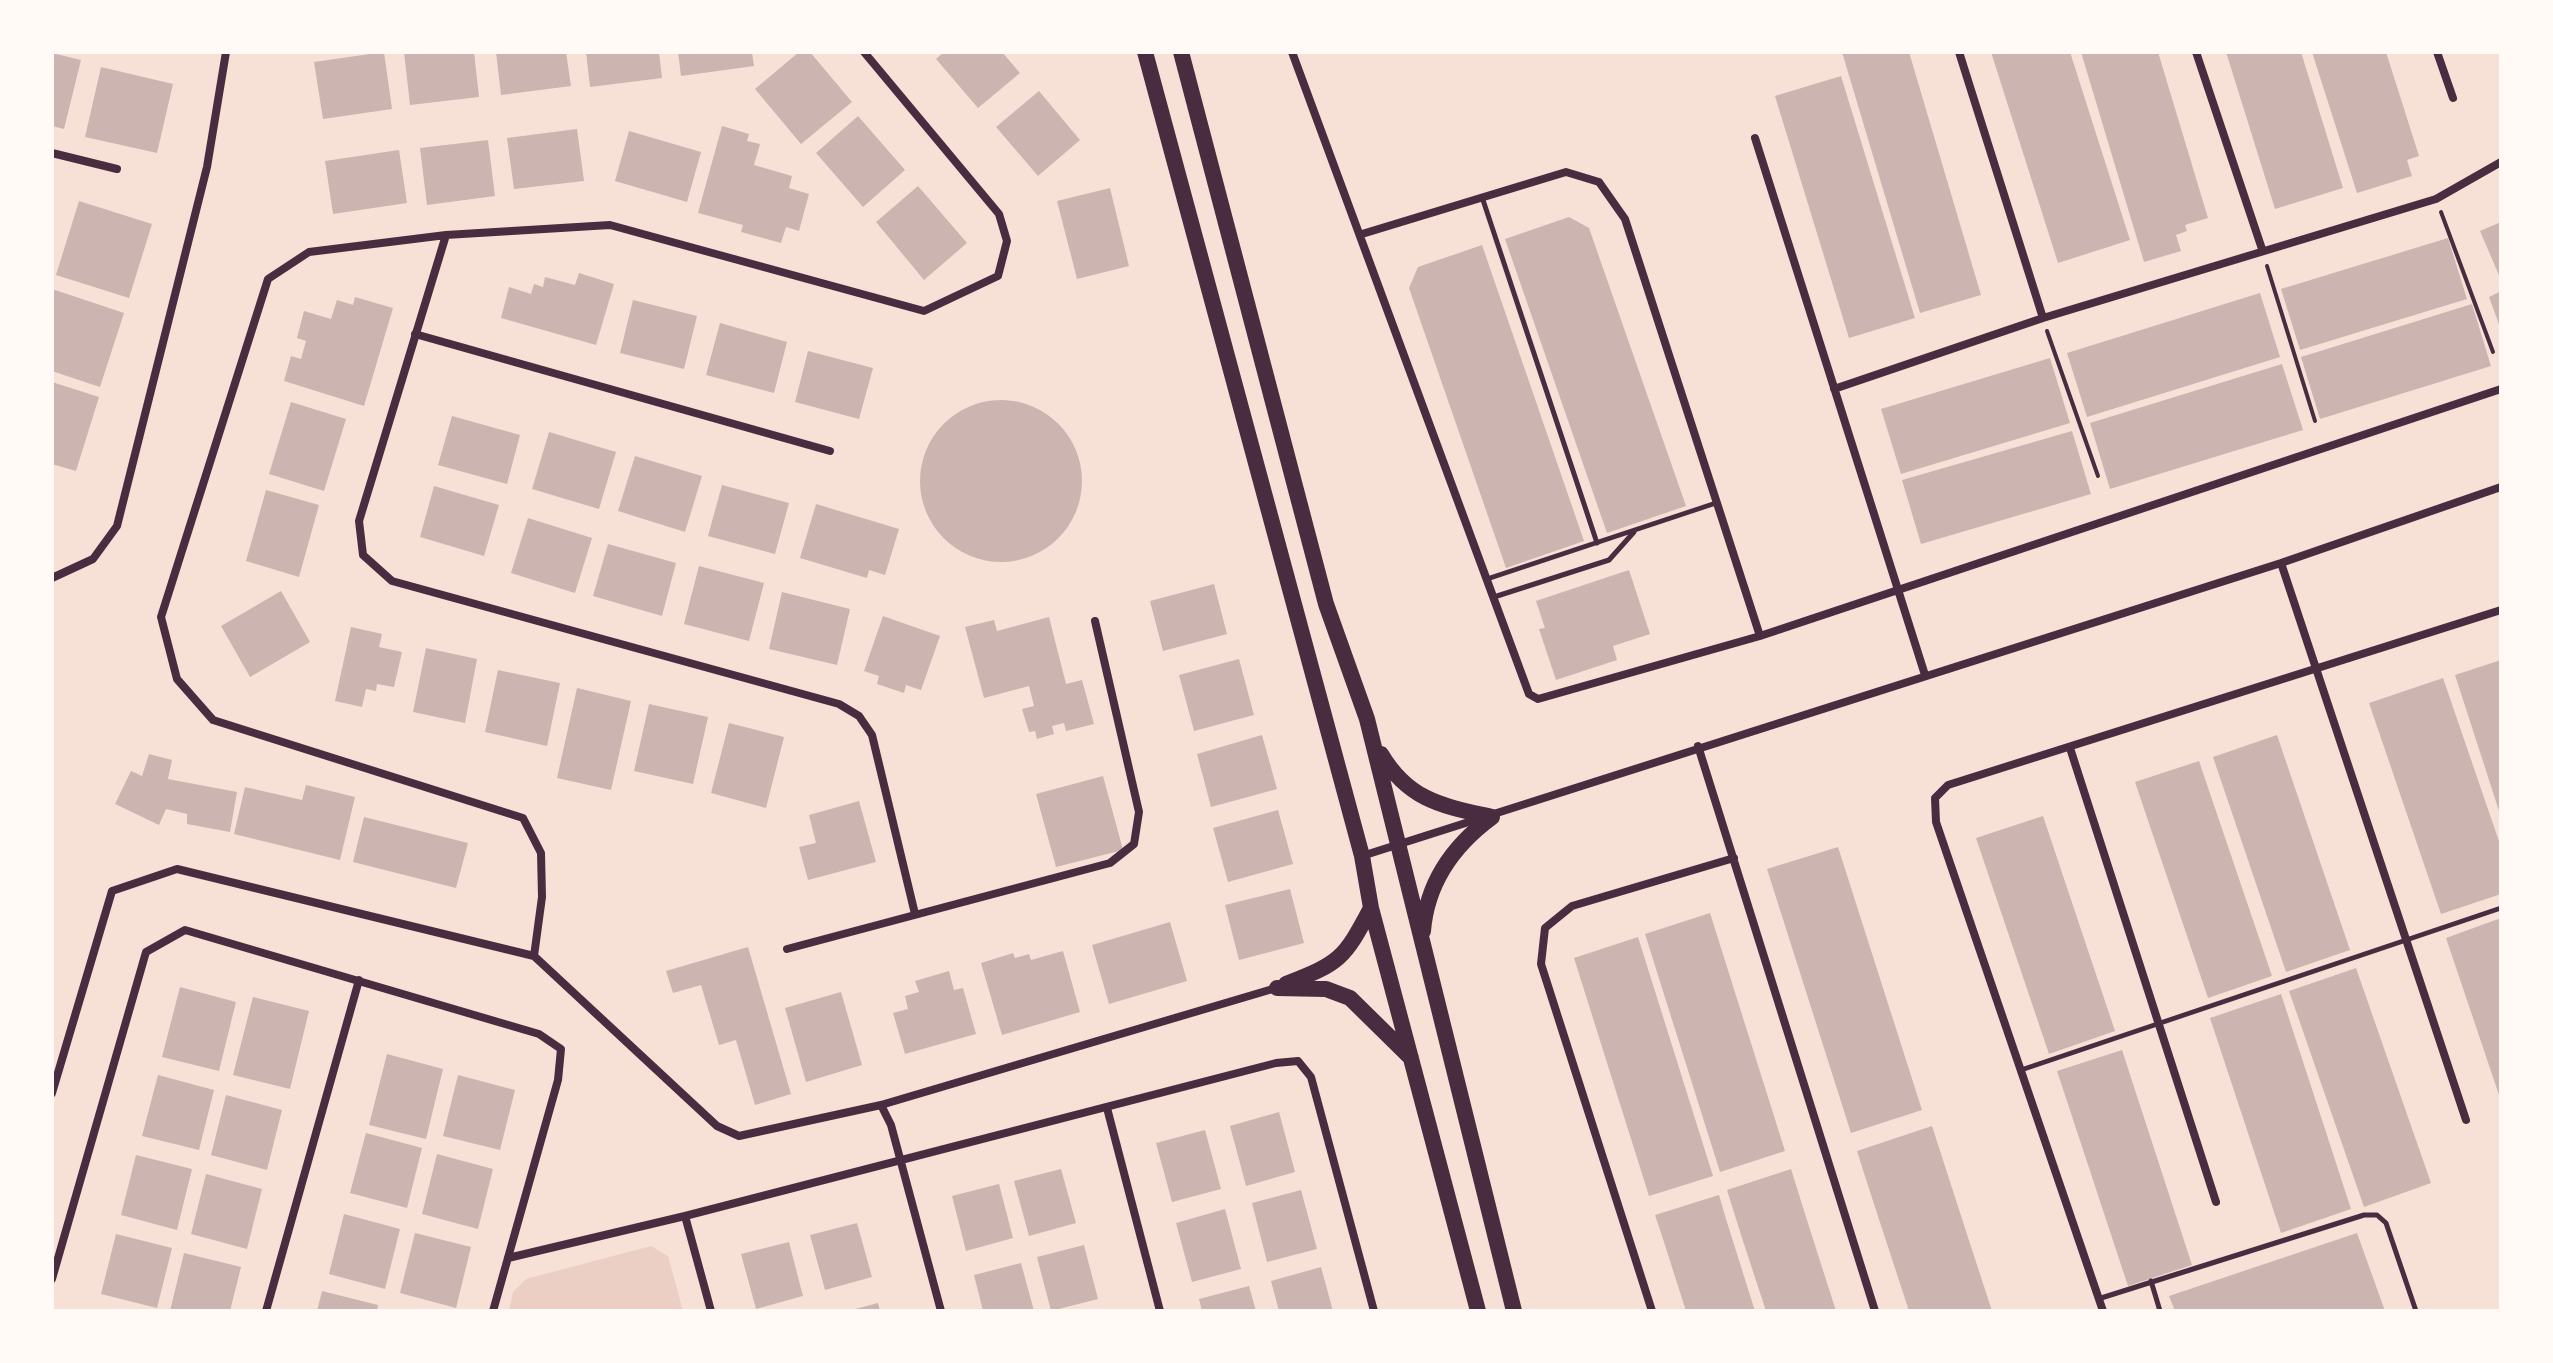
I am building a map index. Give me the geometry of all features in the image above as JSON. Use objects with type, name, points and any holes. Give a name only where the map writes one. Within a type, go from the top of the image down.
[{"type":"main road","points":[[1145,52],[1362,856],[1371,908],[1478,1311]]},
{"type":"main road","points":[[1181,52],[1326,604],[1372,739],[1514,1311]]},
{"type":"main road","points":[[1372,739],[1389,768],[1408,789],[1441,806],[1492,817]]},
{"type":"main road","points":[[1422,943],[1428,901],[1441,872],[1459,845],[1492,817]]},
{"type":"main road","points":[[1277,988],[1331,966],[1349,949],[1371,908]]},
{"type":"main road","points":[[1277,988],[1326,989],[1350,998],[1411,1058]]},
{"type":"street","points":[[52,578],[93,559],[117,526],[207,167],[226,52]]},
{"type":"street","points":[[534,956],[542,897],[541,853],[523,818],[213,720],[177,679],[161,617],[268,279],[309,252],[446,235],[610,225],[924,311],[998,276],[1007,241],[999,214],[864,52]]},
{"type":"street","points":[[1292,52],[1362,234],[1529,694],[1538,699],[1760,636],[2501,389]]},
{"type":"street","points":[[1959,52],[2043,318]]},
{"type":"street","points":[[2196,52],[2262,249]]},
{"type":"street","points":[[2437,52],[2453,98]]},
{"type":"street","points":[[1755,138],[1925,675]]},
{"type":"street","points":[[53,156],[117,169]]},
{"type":"street","points":[[1834,389],[2043,318],[2262,249],[2436,199],[2501,162]]},
{"type":"street","points":[[1362,234],[1566,172],[1599,182],[1625,219],[1760,636]]},
{"type":"street","points":[[446,235],[359,521],[363,555],[392,581],[839,704],[859,716],[872,735],[915,914]]},
{"type":"street","points":[[415,334],[830,451]]},
{"type":"street","points":[[1362,856],[1492,817],[1698,746],[2281,563],[2501,487]]},
{"type":"street","points":[[2281,563],[2466,1120]]},
{"type":"street","points":[[2103,1311],[1936,822],[1935,798],[1948,785],[2501,610]]},
{"type":"street","points":[[787,949],[1110,863],[1134,844],[1139,812],[1095,621]]},
{"type":"street","points":[[1698,746],[1875,1311]]},
{"type":"street","points":[[2070,748],[2216,1202]]},
{"type":"street","points":[[1652,1311],[1541,964],[1545,928],[1572,906],[1734,858]]},
{"type":"street","points":[[52,1093],[112,891],[177,869],[534,956],[717,1126],[739,1136],[881,1105],[1277,988]]},
{"type":"street","points":[[52,1279],[146,952],[185,930],[539,1034],[561,1049],[558,1080],[493,1311]]},
{"type":"street","points":[[266,1311],[359,980]]},
{"type":"street","points":[[508,1258],[685,1216],[1276,1063],[1298,1061],[1311,1077],[1374,1311]]},
{"type":"street","points":[[881,1105],[901,1161],[941,1311]]},
{"type":"street","points":[[1107,1108],[1160,1311]]},
{"type":"street","points":[[685,1216],[711,1311]]},
{"type":"lane","points":[[1482,197],[1597,543]]},
{"type":"lane","points":[[1487,579],[1717,503]]},
{"type":"lane","points":[[1494,597],[1609,560],[1636,530]]},
{"type":"lane","points":[[2020,1070],[2501,908]]},
{"type":"lane","points":[[2098,1299],[2364,1215],[2377,1215],[2386,1223],[2416,1311]]},
{"type":"lane","points":[[2151,1281],[2160,1311]]},
{"type":"path","points":[[2436,199],[2493,352]]},
{"type":"path","points":[[2262,249],[2315,421]]},
{"type":"path","points":[[2043,318],[2098,476]]},
{"type":"shaded area","points":[[651,1246],[668,1256],[683,1311],[509,1311],[513,1292],[526,1279]]},
{"type":"building","points":[[384,52],[392,109],[323,119],[314,62]]},
{"type":"building","points":[[404,52],[474,52],[479,97],[410,105]]},
{"type":"building","points":[[496,52],[566,52],[571,86],[501,95]]},
{"type":"building","points":[[586,52],[659,52],[662,78],[590,87]]},
{"type":"building","points":[[678,52],[752,52],[754,66],[681,76]]},
{"type":"building","points":[[799,52],[810,52],[852,102],[801,144],[755,89]]},
{"type":"building","points":[[944,52],[1002,52],[1020,73],[978,108],[936,59]]},
{"type":"building","points":[[1842,52],[1909,52],[1981,295],[1920,313]]},
{"type":"building","points":[[1991,52],[2070,52],[2130,240],[2058,263]]},
{"type":"building","points":[[2081,52],[2158,52],[2208,218],[2185,225],[2187,231],[2176,235],[2181,251],[2144,262]]},
{"type":"building","points":[[2226,52],[2301,52],[2343,188],[2275,209]]},
{"type":"building","points":[[2312,52],[2386,52],[2419,156],[2407,160],[2412,176],[2357,193]]},
{"type":"building","points":[[52,53],[81,60],[64,129],[52,126]]},
{"type":"building","points":[[101,67],[173,84],[157,153],[85,137]]},
{"type":"building","points":[[1841,76],[1915,318],[1849,338],[1775,96]]},
{"type":"building","points":[[1039,91],[1080,140],[1038,176],[996,127]]},
{"type":"building","points":[[858,116],[905,170],[863,207],[816,153]]},
{"type":"building","points":[[722,126],[749,134],[747,141],[760,144],[754,165],[792,176],[789,188],[809,194],[799,231],[786,227],[781,243],[741,232],[743,225],[698,213]]},
{"type":"building","points":[[577,129],[584,181],[514,189],[507,138]]},
{"type":"building","points":[[629,131],[701,152],[687,202],[615,181]]},
{"type":"building","points":[[488,140],[495,196],[427,205],[420,148]]},
{"type":"building","points":[[399,150],[407,203],[333,214],[325,161]]},
{"type":"building","points":[[918,186],[967,243],[924,280],[876,222]]},
{"type":"building","points":[[1110,188],[1129,266],[1077,279],[1057,201]]},
{"type":"building","points":[[79,201],[152,224],[129,298],[56,275]]},
{"type":"building","points":[[1569,217],[1589,228],[1686,506],[1607,533],[1505,239]]},
{"type":"building","points":[[2501,222],[2501,280],[2480,231]]},
{"type":"building","points":[[2448,238],[2467,299],[2300,350],[2281,289]]},
{"type":"building","points":[[1482,245],[1584,541],[1506,568],[1409,288],[1418,267]]},
{"type":"building","points":[[579,273],[614,284],[596,345],[501,318],[509,287],[531,294],[534,284],[543,287],[545,277],[575,285]]},
{"type":"building","points":[[52,289],[124,313],[100,387],[52,371]]},
{"type":"building","points":[[2501,291],[2501,330],[2489,297]]},
{"type":"building","points":[[2260,293],[2280,357],[2087,417],[2067,353]]},
{"type":"building","points":[[355,297],[393,308],[364,406],[284,381],[291,356],[301,359],[306,341],[297,338],[304,311],[331,319],[337,300],[353,305]]},
{"type":"building","points":[[633,300],[697,316],[684,369],[620,353]]},
{"type":"building","points":[[2472,304],[2491,366],[2320,419],[2301,357]]},
{"type":"building","points":[[720,323],[787,342],[774,393],[706,375]]},
{"type":"building","points":[[808,351],[873,368],[859,419],[795,402]]},
{"type":"building","points":[[2050,358],[2070,423],[1901,474],[1881,409]]},
{"type":"building","points":[[2282,364],[2303,430],[2110,489],[2090,423]]},
{"type":"building","points":[[52,382],[99,397],[76,471],[52,464]]},
{"type":"building","points":[[1001,400],[1032,406],[1058,424],[1076,450],[1082,481],[1076,512],[1058,538],[1032,556],[1001,562],[970,556],[944,538],[926,512],[920,481],[926,450],[944,424],[970,406]]},
{"type":"building","points":[[291,402],[346,419],[324,491],[269,474]]},
{"type":"building","points":[[452,416],[520,435],[507,484],[438,465]]},
{"type":"building","points":[[2072,431],[2091,494],[1921,544],[1902,480]]},
{"type":"building","points":[[549,432],[616,452],[599,509],[532,489]]},
{"type":"building","points":[[635,456],[702,476],[685,532],[618,511]]},
{"type":"building","points":[[722,485],[789,503],[775,554],[708,536]]},
{"type":"building","points":[[434,486],[499,505],[484,556],[420,537]]},
{"type":"building","points":[[266,490],[319,505],[299,577],[246,561]]},
{"type":"building","points":[[816,504],[899,529],[885,575],[869,570],[867,578],[800,558]]},
{"type":"building","points":[[528,518],[592,538],[575,593],[511,573]]},
{"type":"building","points":[[608,544],[676,563],[662,616],[593,596]]},
{"type":"building","points":[[699,566],[764,583],[749,641],[684,624]]},
{"type":"building","points":[[1629,570],[1650,634],[1613,646],[1617,660],[1556,680],[1539,629],[1545,628],[1536,601]]},
{"type":"building","points":[[1214,584],[1227,634],[1163,651],[1150,601]]},
{"type":"building","points":[[281,591],[310,642],[250,677],[221,626]]},
{"type":"building","points":[[782,592],[850,609],[837,665],[769,649]]},
{"type":"building","points":[[883,616],[940,636],[921,690],[906,685],[904,693],[877,684],[879,676],[864,671]]},
{"type":"building","points":[[1049,617],[1066,684],[1082,680],[1094,724],[1066,731],[1064,723],[1052,726],[1054,734],[1037,739],[1035,731],[1029,732],[1022,709],[1034,706],[1029,686],[984,698],[965,627],[994,620],[997,631]]},
{"type":"building","points":[[351,627],[382,634],[379,647],[402,652],[394,687],[377,684],[376,691],[366,689],[362,707],[335,701]]},
{"type":"building","points":[[426,648],[477,659],[465,723],[413,712]]},
{"type":"building","points":[[1239,659],[1254,715],[1194,731],[1179,675]]},
{"type":"building","points":[[2501,660],[2501,814],[2500,814],[2455,675]]},
{"type":"building","points":[[498,670],[560,683],[547,746],[485,732]]},
{"type":"building","points":[[2443,678],[2501,847],[2501,894],[2441,914],[2369,703]]},
{"type":"building","points":[[577,688],[631,701],[611,790],[557,778]]},
{"type":"building","points":[[649,704],[708,717],[693,784],[634,771]]},
{"type":"building","points":[[729,723],[784,737],[766,808],[711,793]]},
{"type":"building","points":[[1262,735],[1277,789],[1211,807],[1197,754]]},
{"type":"building","points":[[2277,735],[2350,950],[2286,972],[2213,757]]},
{"type":"building","points":[[149,754],[172,760],[168,779],[237,792],[230,832],[187,824],[187,814],[166,809],[159,825],[115,804],[131,771],[142,776]]},
{"type":"building","points":[[2199,761],[2272,976],[2208,998],[2135,782]]},
{"type":"building","points":[[1103,776],[1123,850],[1056,867],[1036,794]]},
{"type":"building","points":[[306,785],[355,797],[340,860],[234,834],[245,787],[302,800]]},
{"type":"building","points":[[859,801],[876,862],[808,880],[799,847],[816,843],[809,815]]},
{"type":"building","points":[[1278,810],[1293,864],[1228,882],[1213,828]]},
{"type":"building","points":[[2043,816],[2115,1031],[2049,1054],[1976,838]]},
{"type":"building","points":[[364,817],[468,843],[456,888],[353,862]]},
{"type":"building","points":[[1838,847],[1922,1110],[1851,1133],[1767,869]]},
{"type":"building","points":[[1290,889],[1304,943],[1239,960],[1225,905]]},
{"type":"building","points":[[1710,913],[1785,1151],[1720,1172],[1645,934]]},
{"type":"building","points":[[2501,918],[2501,1098],[2500,1098],[2446,938]]},
{"type":"building","points":[[1170,922],[1187,981],[1109,1004],[1092,945]]},
{"type":"building","points":[[1638,937],[1713,1176],[1649,1196],[1574,958]]},
{"type":"building","points":[[748,947],[791,1094],[755,1105],[736,1040],[719,1045],[701,985],[673,993],[666,971]]},
{"type":"building","points":[[1063,951],[1080,1012],[1002,1035],[981,963],[1013,953],[1015,958],[1029,954],[1031,960]]},
{"type":"building","points":[[2356,968],[2431,1183],[2364,1207],[2289,991]]},
{"type":"building","points":[[949,971],[954,990],[963,988],[976,1034],[905,1054],[893,1013],[908,1009],[905,996],[919,992],[915,981]]},
{"type":"building","points":[[180,987],[236,1002],[219,1071],[162,1057]]},
{"type":"building","points":[[841,992],[862,1065],[806,1082],[785,1008]]},
{"type":"building","points":[[2281,994],[2351,1209],[2281,1233],[2210,1018]]},
{"type":"building","points":[[253,997],[309,1011],[290,1089],[233,1075]]},
{"type":"building","points":[[2122,1050],[2192,1265],[2128,1286],[2057,1071]]},
{"type":"building","points":[[387,1054],[443,1069],[426,1139],[369,1125]]},
{"type":"building","points":[[158,1075],[214,1090],[199,1150],[142,1136]]},
{"type":"building","points":[[458,1075],[515,1090],[500,1150],[443,1136]]},
{"type":"building","points":[[226,1095],[282,1110],[267,1170],[211,1155]]},
{"type":"building","points":[[1279,1112],[1295,1172],[1246,1186],[1230,1126]]},
{"type":"building","points":[[1932,1126],[1992,1311],[1909,1311],[1872,1198],[1857,1151]]},
{"type":"building","points":[[1205,1130],[1221,1189],[1172,1202],[1156,1143]]},
{"type":"building","points":[[366,1133],[422,1148],[407,1208],[350,1193]]},
{"type":"building","points":[[437,1154],[493,1169],[478,1229],[422,1214]]},
{"type":"building","points":[[136,1155],[192,1169],[177,1230],[121,1215]]},
{"type":"building","points":[[1061,1169],[1076,1223],[1029,1236],[1014,1181]]},
{"type":"building","points":[[1791,1169],[1836,1311],[1766,1311],[1742,1238],[1727,1190]]},
{"type":"building","points":[[206,1174],[262,1189],[247,1249],[191,1234]]},
{"type":"building","points":[[999,1184],[1013,1238],[966,1251],[952,1196]]},
{"type":"building","points":[[1301,1190],[1317,1249],[1267,1262],[1252,1203]]},
{"type":"building","points":[[1719,1195],[1755,1311],[1686,1311],[1655,1215]]},
{"type":"building","points":[[1225,1209],[1241,1269],[1192,1282],[1176,1223]]},
{"type":"building","points":[[344,1214],[400,1229],[385,1289],[329,1274]]},
{"type":"building","points":[[857,1223],[872,1277],[825,1290],[810,1235]]},
{"type":"building","points":[[415,1233],[471,1247],[456,1308],[400,1293]]},
{"type":"building","points":[[2357,1233],[2385,1311],[2175,1311],[2169,1296]]},
{"type":"building","points":[[116,1234],[172,1248],[157,1308],[101,1294]]},
{"type":"building","points":[[789,1242],[803,1296],[756,1309],[741,1254]]},
{"type":"building","points":[[1084,1245],[1098,1299],[1051,1311],[1037,1257]]},
{"type":"building","points":[[184,1253],[241,1267],[230,1311],[170,1311]]},
{"type":"building","points":[[1021,1263],[1034,1311],[983,1311],[974,1275]]},
{"type":"building","points":[[1321,1267],[1333,1311],[1279,1311],[1271,1281]]},
{"type":"building","points":[[1249,1286],[1256,1311],[1202,1311],[1199,1299]]},
{"type":"building","points":[[322,1291],[378,1305],[377,1311],[317,1311]]},
{"type":"building","points":[[878,1303],[880,1311],[851,1311],[851,1310]]}]
